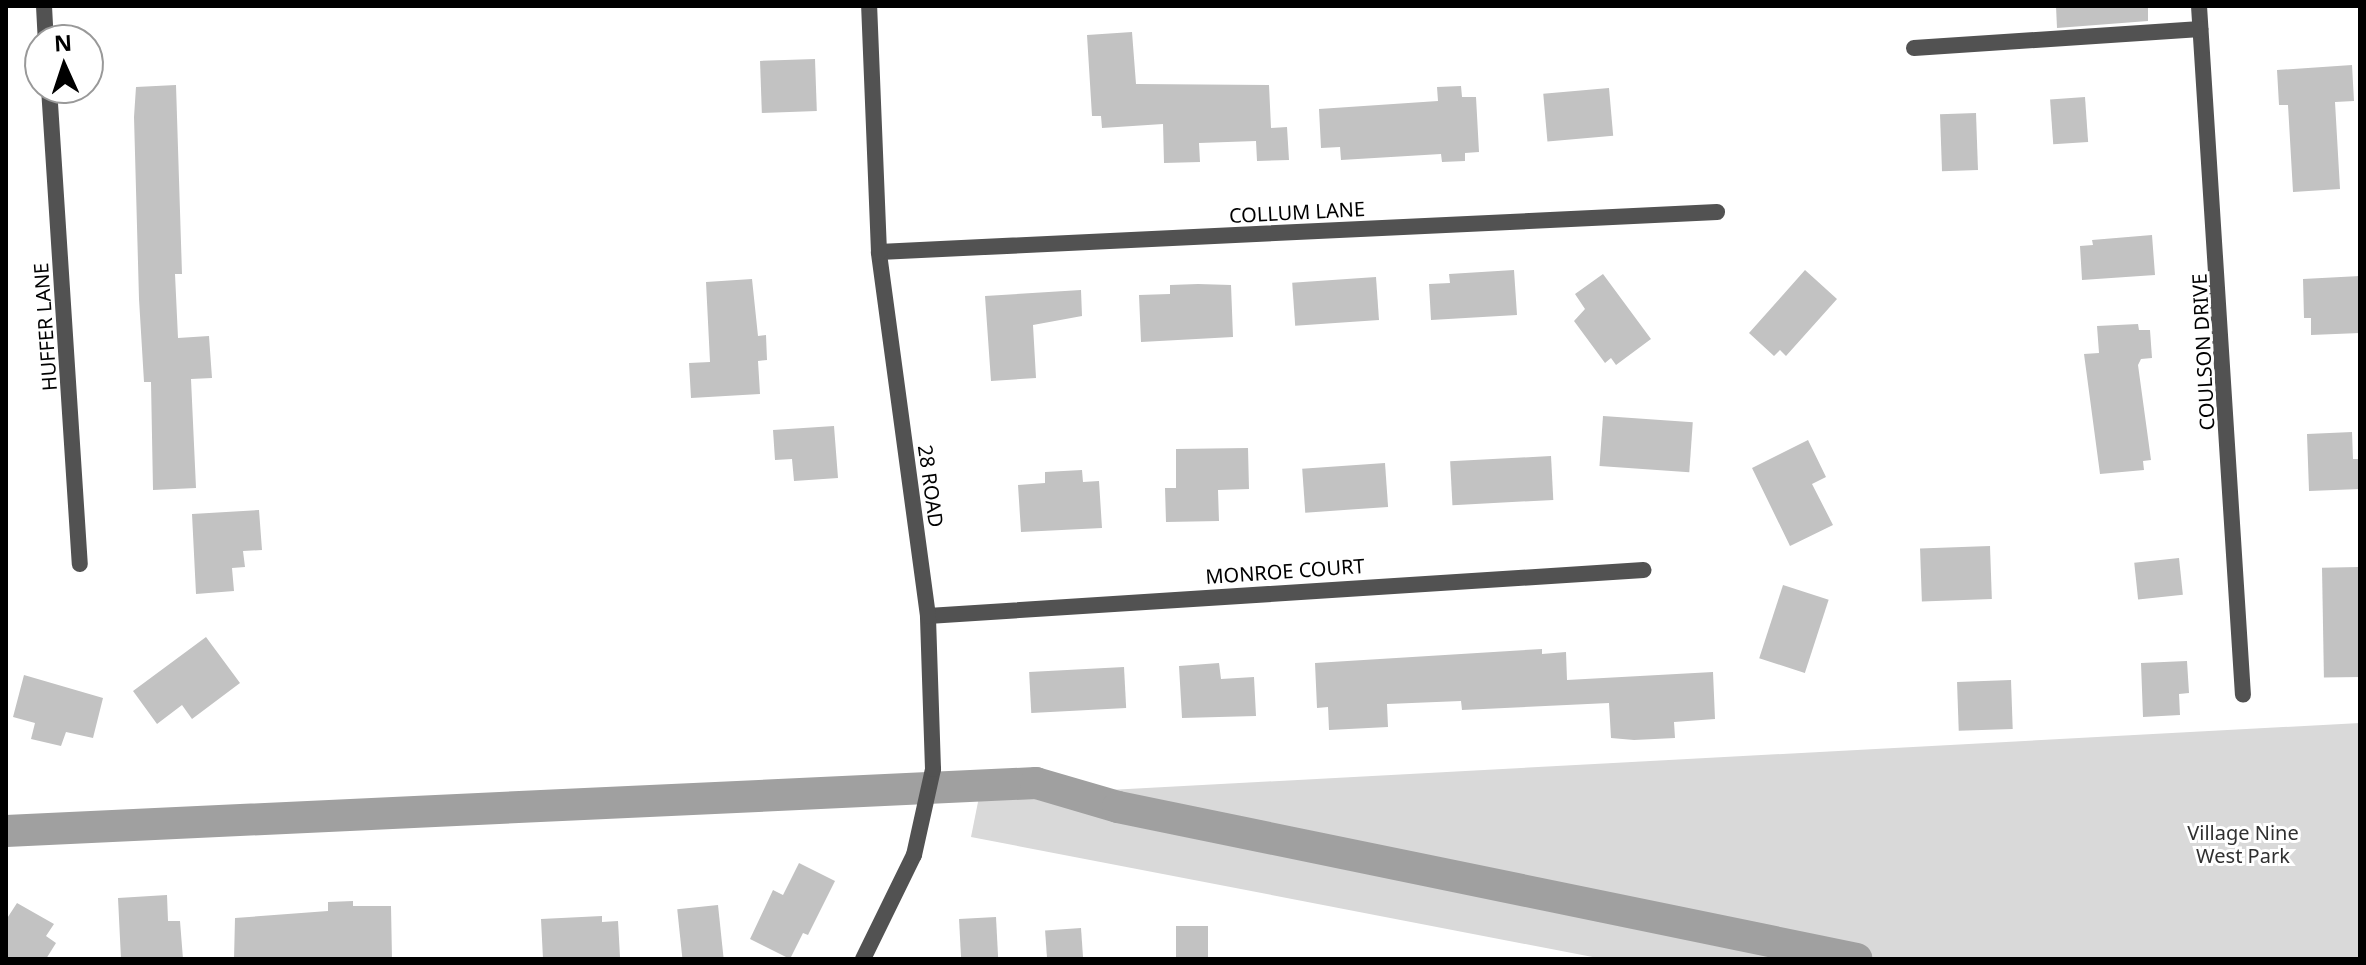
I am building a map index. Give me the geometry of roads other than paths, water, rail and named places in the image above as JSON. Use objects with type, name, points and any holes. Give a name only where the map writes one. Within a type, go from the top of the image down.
[{"type":"street","name":"28 ROAD","points":[[863,959],[914,855],[933,769],[928,616],[879,252],[869,6]]},
{"type":"street","name":"COULSON DRIVE","points":[[2199,6],[2243,695]]},
{"type":"street","points":[[1914,48],[2200,29]]},
{"type":"street","name":"HUFFER LANE","points":[[50,104],[80,564]]},
{"type":"street","name":"COLLUM LANE","points":[[879,252],[1717,212]]},
{"type":"street","name":"MONROE COURT","points":[[928,616],[1644,570]]},
{"type":"waterway","points":[[6,831],[1036,783],[1118,807],[1857,959]]},
{"type":"park label","name":"Village Nine West Park","points":[[2243,844]]}]
